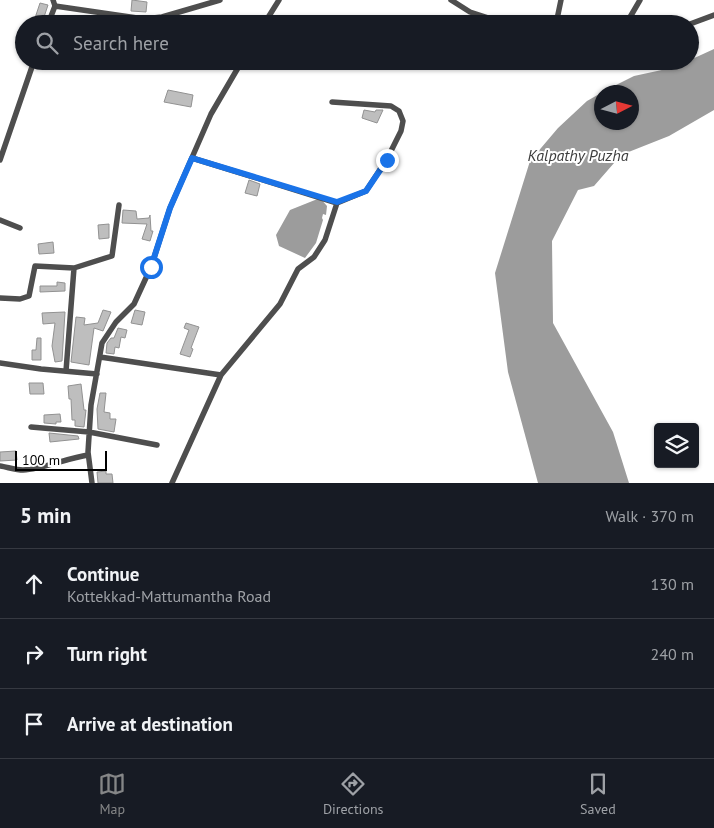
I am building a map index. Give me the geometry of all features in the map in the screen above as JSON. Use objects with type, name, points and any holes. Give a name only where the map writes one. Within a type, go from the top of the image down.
[{"type":"street","points":[[169,15],[220,0]]},
{"type":"street","points":[[269,15],[278,0]]},
{"type":"street","points":[[451,0],[470,12],[479,15]]},
{"type":"street","points":[[558,15],[561,0]]},
{"type":"street","points":[[631,15],[640,0]]},
{"type":"street","points":[[54,3],[122,15]]},
{"type":"street","points":[[699,21],[714,15]]},
{"type":"street","points":[[0,160],[31,70]]},
{"type":"street","points":[[92,483],[88,455],[89,432],[91,405],[102,342],[116,322],[134,304],[151,267],[170,208],[211,114],[237,70]]},
{"type":"street","points":[[192,158],[337,202],[366,191],[387,160],[401,131],[403,121],[399,111],[391,106],[332,102]]},
{"type":"street","points":[[172,483],[221,375],[280,304],[298,269],[314,257],[324,240],[337,202]]},
{"type":"street","points":[[0,298],[20,299],[29,296],[35,266],[74,268],[112,256],[118,205]]},
{"type":"street","points":[[0,220],[20,228]]},
{"type":"street","points":[[66,371],[74,268]]},
{"type":"street","points":[[100,357],[221,375]]},
{"type":"street","points":[[0,362],[41,369],[97,374]]},
{"type":"street","points":[[31,427],[89,432],[157,445]]},
{"type":"street","points":[[0,466],[23,470],[71,457],[88,455]]},
{"type":"water","name":"Kalpathy Puzha","points":[[714,49],[714,110],[669,136],[621,155],[594,186],[578,190],[552,241],[553,323],[613,432],[629,483],[538,483],[508,372],[495,273],[530,161],[558,128],[587,101],[594,97],[594,130],[639,130],[639,85],[616,85],[634,76],[662,70],[699,70],[699,56]]},
{"type":"water","points":[[320,198],[327,206],[326,215],[323,214],[316,243],[305,258],[279,246],[276,235],[290,210]]},
{"type":"building","points":[[132,0],[147,2],[146,12],[131,11]]},
{"type":"building","points":[[40,3],[48,5],[45,15],[36,15]]},
{"type":"building","points":[[168,90],[193,95],[191,107],[164,102]]},
{"type":"building","points":[[364,110],[375,112],[376,110],[383,110],[377,123],[362,118]]},
{"type":"building","points":[[249,180],[260,184],[257,196],[245,193]]},
{"type":"building","points":[[123,210],[136,211],[137,219],[149,218],[150,215],[151,231],[153,231],[150,241],[142,239],[147,224],[122,223]]},
{"type":"building","points":[[109,224],[109,238],[99,239],[98,225]]},
{"type":"building","points":[[53,242],[54,253],[39,254],[38,244]]},
{"type":"building","points":[[57,282],[65,283],[65,291],[40,292],[40,286],[57,286]]},
{"type":"building","points":[[103,310],[111,312],[103,331],[94,328],[89,365],[71,362],[76,317],[85,318],[84,325],[98,323]]},
{"type":"building","points":[[135,310],[145,312],[142,325],[131,323]]},
{"type":"building","points":[[65,312],[62,361],[55,362],[52,346],[55,323],[43,324],[42,313]]},
{"type":"building","points":[[186,323],[199,327],[191,348],[193,349],[190,357],[180,354],[189,330],[184,328]]},
{"type":"building","points":[[118,328],[127,330],[125,338],[121,337],[119,348],[115,347],[114,354],[106,353],[107,343],[111,338],[114,338]]},
{"type":"building","points":[[37,338],[41,338],[41,360],[32,360],[32,350],[36,350]]},
{"type":"building","points":[[29,383],[43,383],[44,394],[30,394]]},
{"type":"building","points":[[81,384],[84,410],[86,410],[84,427],[75,426],[75,420],[72,420],[68,386]]},
{"type":"building","points":[[100,393],[106,393],[104,412],[110,413],[110,419],[116,419],[114,432],[98,429],[97,409]]},
{"type":"building","points":[[60,414],[61,422],[56,422],[56,424],[44,423],[44,415]]},
{"type":"building","points":[[49,433],[78,436],[79,439],[50,442]]},
{"type":"building","points":[[16,451],[17,460],[0,461],[0,452]]},
{"type":"building","points":[[106,471],[106,474],[112,474],[113,483],[98,483],[97,472]]},
{"type":"route","points":[[151,267],[170,208],[192,158],[337,202],[366,191],[387,160]]}]
